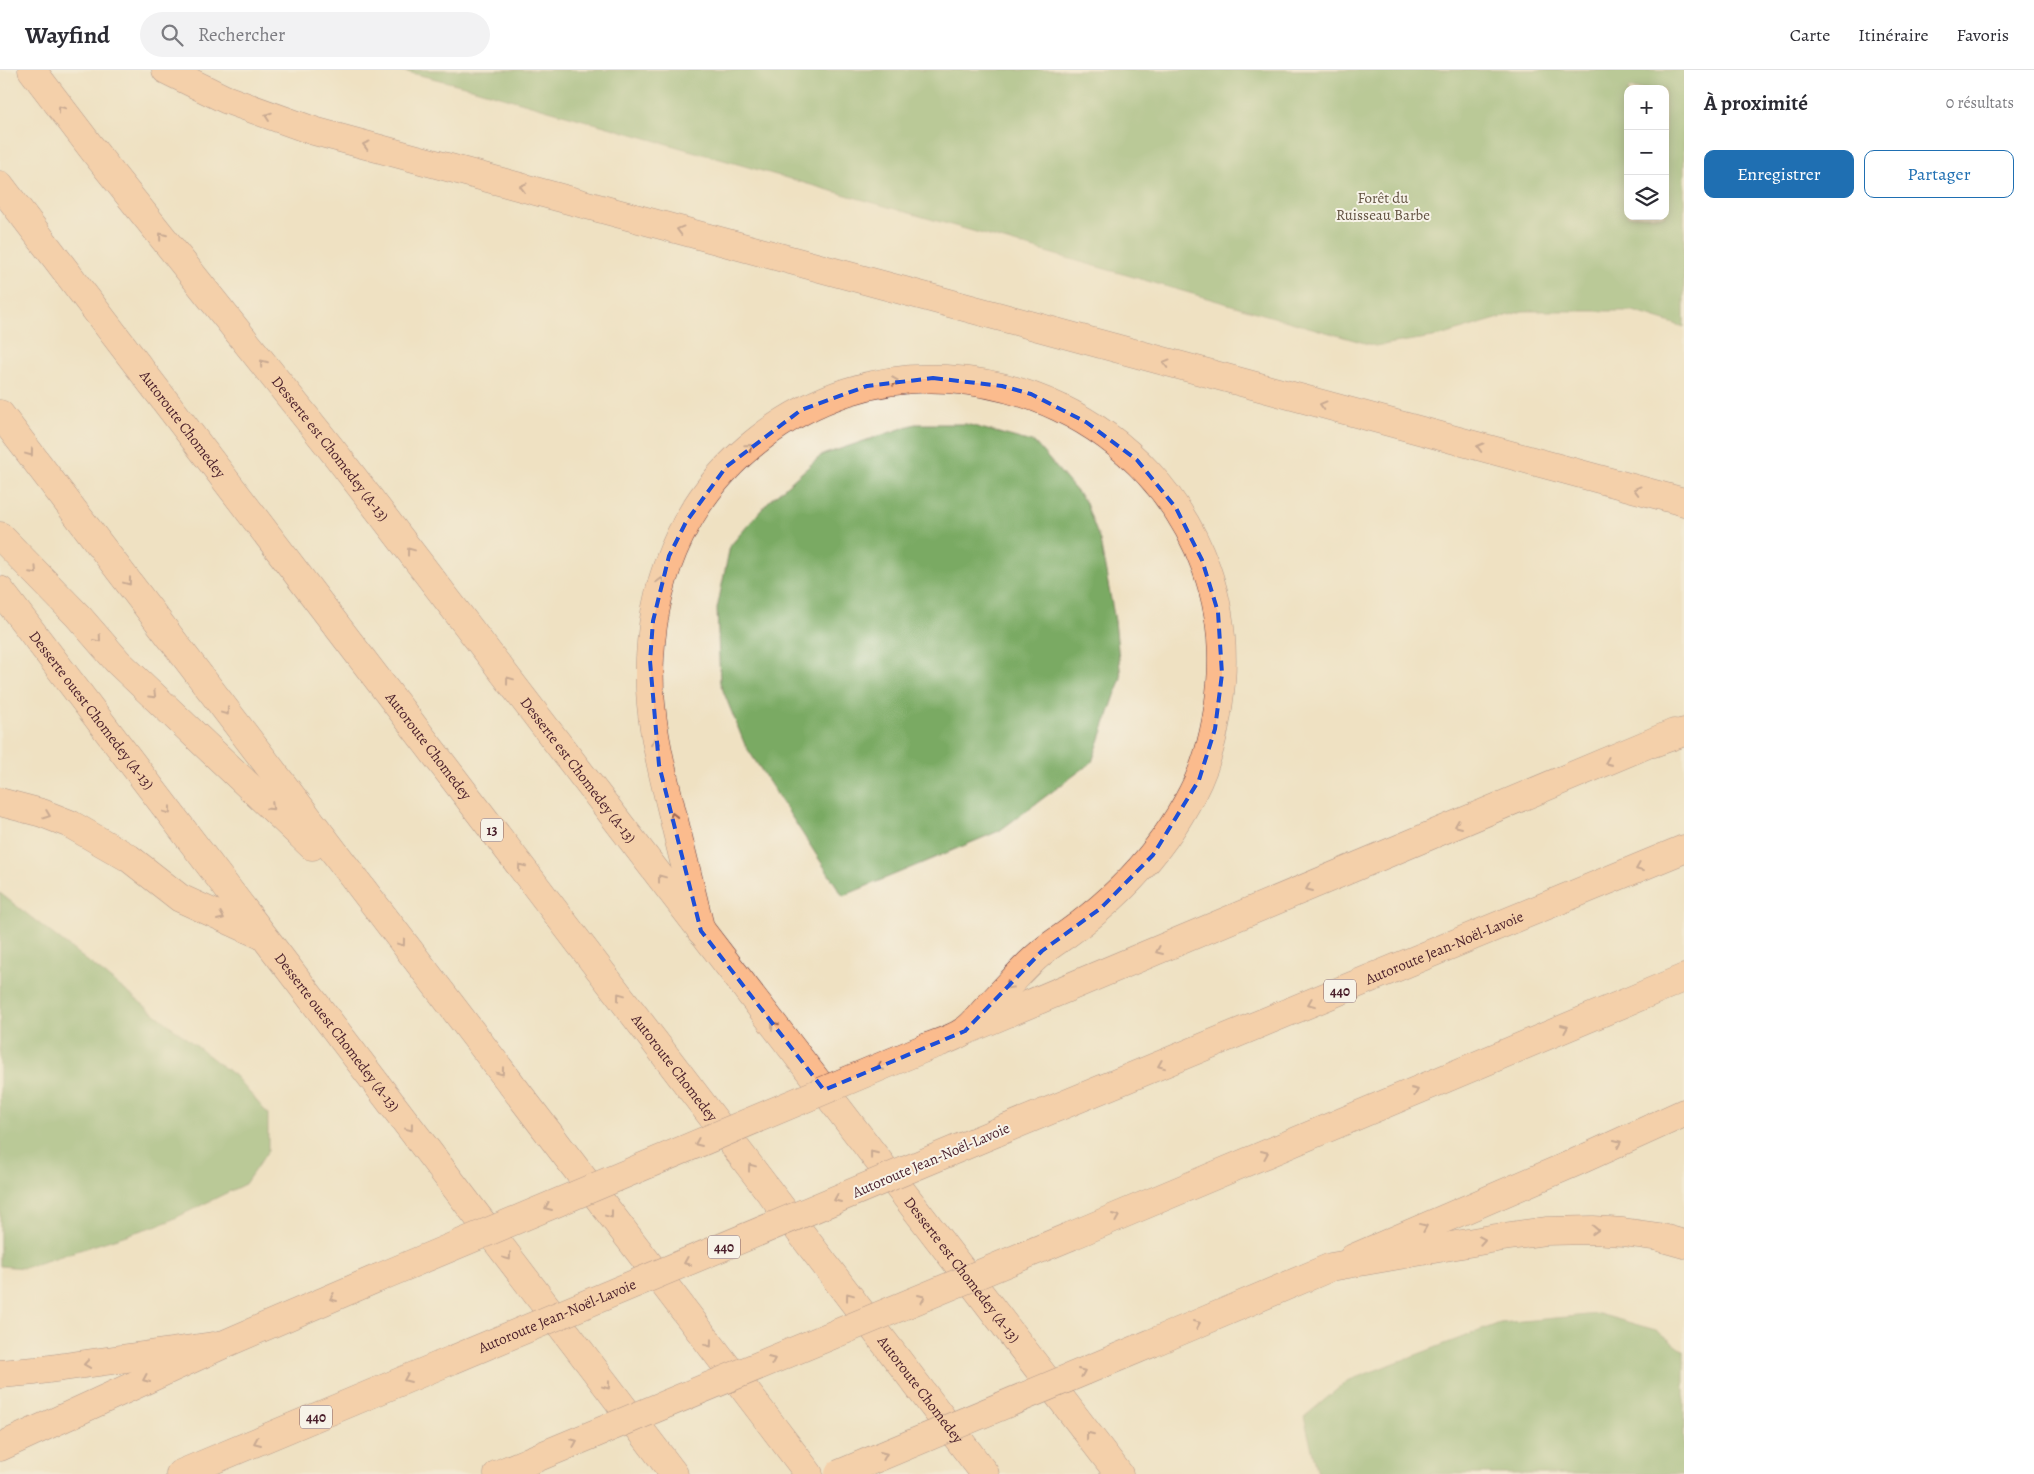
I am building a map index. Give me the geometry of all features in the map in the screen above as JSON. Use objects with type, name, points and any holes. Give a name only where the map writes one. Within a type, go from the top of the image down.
[{"type":"main road","name":"Desserte est Chomedey (A-13)","points":[[32,70],[344,464],[1119,1474]]},
{"type":"main road","points":[[166,70],[225,99],[314,131],[1684,502]]},
{"type":"main road","name":"Autoroute Chomedey","points":[[0,184],[985,1474]]},
{"type":"main road","points":[[701,931],[659,765],[650,702],[653,620],[669,556],[686,522],[706,491],[726,467],[748,447],[801,410],[835,396],[867,386],[898,380],[933,378],[1002,386],[1031,394],[1086,422],[1113,440],[1137,460],[1176,508],[1191,532],[1218,612],[1221,642],[1220,701],[1215,729],[1199,780],[1153,855],[1101,908],[1042,951],[965,1031]]},
{"type":"main road","points":[[0,414],[809,1474]]},
{"type":"main road","points":[[0,536],[78,616],[118,662],[373,904]]},
{"type":"main road","name":"Desserte ouest Chomedey (A-13)","points":[[0,590],[674,1474]]},
{"type":"main road","points":[[0,1447],[222,1345],[378,1278],[1684,731]]},
{"type":"main road","points":[[0,802],[42,813],[70,824],[128,858],[180,898],[263,936]]},
{"type":"main road","name":"Autoroute Jean-Noël-Lavoie","points":[[180,1474],[995,1133],[1684,849]]},
{"type":"main road","points":[[498,1474],[1071,1236],[1684,978]]},
{"type":"main road","points":[[839,1474],[1331,1267],[1574,1163],[1684,1113]]},
{"type":"main road","points":[[1331,1267],[1546,1231],[1593,1230],[1624,1232],[1660,1237],[1684,1244]]},
{"type":"main road","points":[[0,1374],[34,1372],[222,1345]]},
{"type":"highlighted area","points":[[933,378],[1002,386],[1031,394],[1086,422],[1137,460],[1176,508],[1202,560],[1218,612],[1222,674],[1215,729],[1199,780],[1153,855],[1101,908],[1042,951],[965,1031],[824,1090],[701,931],[659,765],[650,661],[653,621],[669,556],[686,522],[726,467],[801,410],[867,386]]},
{"type":"green space","name":"Forêt du Ruisseau Barbe","points":[[399,70],[1684,70],[1684,327],[1633,311],[1523,311],[1440,336],[1375,346],[464,86]]},
{"type":"green space","points":[[915,424],[966,424],[1035,443],[1085,501],[1100,541],[1115,621],[1121,678],[1092,762],[999,831],[843,896],[745,745],[720,683],[717,609],[730,546],[769,501],[822,455]]},
{"type":"green space","points":[[0,893],[235,1076],[268,1114],[268,1151],[245,1184],[167,1222],[24,1268],[0,1266]]},
{"type":"green space","points":[[1599,1314],[1656,1330],[1684,1351],[1684,1474],[1318,1474],[1304,1417],[1347,1381],[1500,1323]]}]
